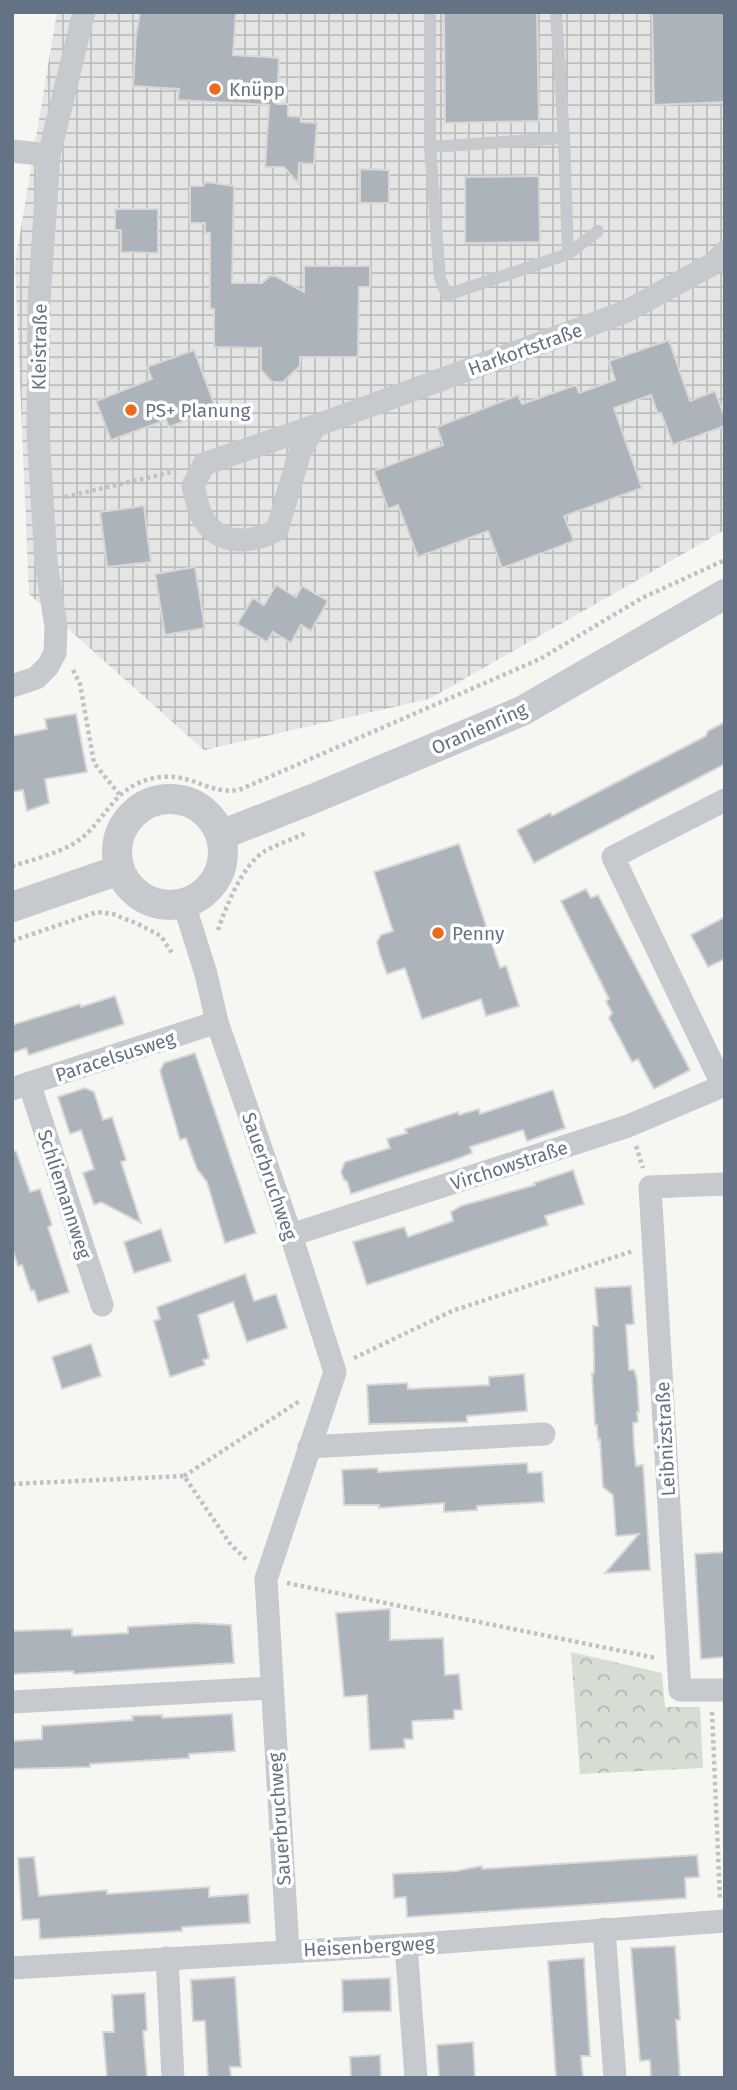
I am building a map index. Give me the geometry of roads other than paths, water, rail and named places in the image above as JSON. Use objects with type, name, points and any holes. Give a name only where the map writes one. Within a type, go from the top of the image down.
[{"type":"street","name":"Kleistraße","points":[[12,686],[36,678],[48,666],[55,653],[57,627],[46,562],[41,502],[38,432],[39,300],[49,155],[84,12]]},
{"type":"street","points":[[12,150],[49,155]]},
{"type":"street","name":"Harkortstraße","points":[[315,426],[300,452],[277,530],[264,537],[244,541],[227,540],[210,527],[202,517],[193,486],[204,464],[625,312],[713,264],[725,252]]},
{"type":"street","name":"Oranienring","points":[[221,835],[522,711],[725,594]]},
{"type":"street","points":[[164,799],[182,800],[200,808],[213,820],[221,835],[223,858],[217,878],[204,893],[184,904],[166,906],[146,901],[129,888],[119,870],[116,851],[120,831],[131,815],[146,804],[164,799]]},
{"type":"street","name":"Virchowstraße","points":[[291,1235],[628,1126],[724,1085],[613,856],[725,800]]},
{"type":"street","points":[[12,907],[119,870]]},
{"type":"street","name":"Sauerbruchweg","points":[[184,904],[206,974],[217,1022],[335,1372],[266,1579],[288,1950]]},
{"type":"street","name":"Paracelsusweg","points":[[21,1086],[217,1022]]},
{"type":"street","name":"Schliemannweg","points":[[21,1086],[102,1305]]},
{"type":"street","name":"Leibnizstraße","points":[[718,1690],[680,1690],[650,1187],[725,1184]]},
{"type":"street","points":[[309,1447],[544,1434]]},
{"type":"street","points":[[12,1702],[271,1688]]},
{"type":"street","name":"Heisenbergweg","points":[[12,1968],[406,1945],[723,1921]]},
{"type":"street","points":[[604,1929],[615,2078]]},
{"type":"street","points":[[406,1945],[416,2078]]},
{"type":"street","points":[[167,1958],[173,2078]]},
{"type":"lane","points":[[430,12],[430,147],[440,278],[447,295],[568,254],[598,231]]},
{"type":"lane","points":[[556,12],[568,254]]},
{"type":"lane","points":[[430,147],[564,138]]},
{"type":"place","name":"Knüpp","points":[[215,89]]},
{"type":"place","name":"PS+ Planung","points":[[131,410]]},
{"type":"place","name":"Penny","points":[[438,933]]}]
